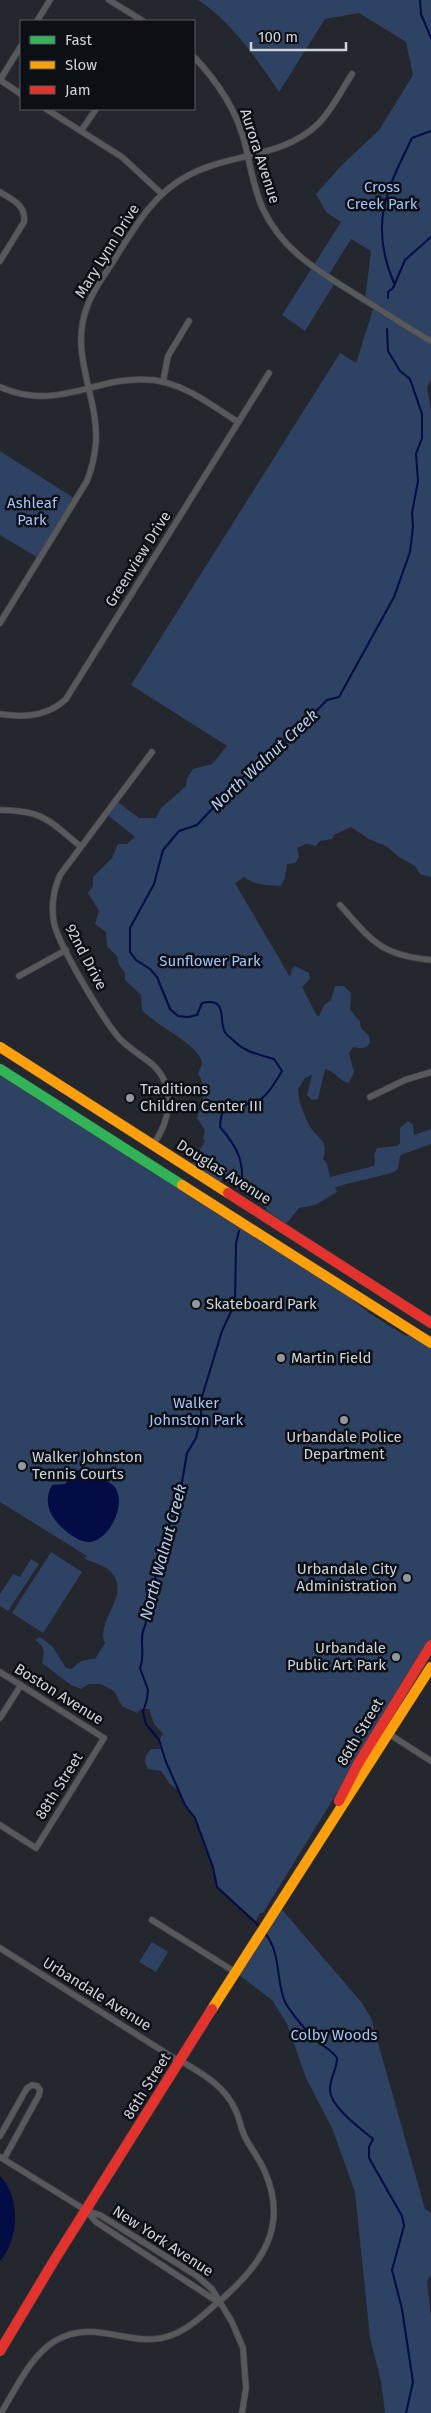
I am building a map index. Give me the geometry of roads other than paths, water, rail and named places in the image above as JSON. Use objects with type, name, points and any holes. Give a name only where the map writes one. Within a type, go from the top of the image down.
[{"type":"main road","name":"Douglas Avenue","points":[[0,1047],[431,1323]]},
{"type":"main road","points":[[0,1069],[431,1344]]},
{"type":"main road","name":"86th Street","points":[[320,1838],[358,1764],[431,1645]]},
{"type":"main road","name":"86th Street","points":[[0,2351],[55,2259],[87,2211],[267,1922],[431,1667]]},
{"type":"street","points":[[38,20],[50,0]]},
{"type":"street","points":[[109,0],[140,20]]},
{"type":"street","points":[[20,48],[0,80],[20,93]]},
{"type":"street","name":"Aurora Avenue","points":[[195,58],[211,75],[238,121],[256,189],[264,210],[288,247],[306,263],[431,341]]},
{"type":"street","name":"Mary Lynn Drive","points":[[0,623],[87,481],[94,461],[96,440],[80,351],[81,330],[86,309],[139,219],[162,194],[191,174],[248,155],[282,147],[306,134],[329,111],[352,74]]},
{"type":"street","points":[[48,110],[122,157],[162,194]]},
{"type":"street","points":[[81,131],[95,110]]},
{"type":"street","points":[[0,192],[19,204],[24,212],[24,222],[0,261]]},
{"type":"street","points":[[163,382],[168,356],[189,321]]},
{"type":"street","name":"Greenview Drive","points":[[0,714],[14,716],[40,713],[53,709],[66,699],[269,373]]},
{"type":"street","points":[[0,387],[35,397],[53,397],[135,379],[163,382],[186,390],[238,422]]},
{"type":"street","name":"92nd Drive","points":[[152,752],[60,875],[53,896],[54,925],[106,1020],[129,1048],[152,1065],[166,1085],[168,1112],[165,1124],[153,1145]]},
{"type":"street","points":[[0,810],[23,810],[40,815],[80,846]]},
{"type":"street","points":[[340,905],[363,931],[382,947],[405,958],[431,960]]},
{"type":"street","points":[[19,976],[66,950]]},
{"type":"street","points":[[370,1098],[405,1080],[431,1072]]},
{"type":"street","name":"Boston Avenue","points":[[0,1672],[104,1738]]},
{"type":"street","points":[[0,1718],[21,1685]]},
{"type":"street","points":[[389,1734],[431,1761]]},
{"type":"street","name":"88th Street","points":[[0,1825],[36,1848],[104,1738]]},
{"type":"street","points":[[152,1920],[236,1972]]},
{"type":"street","name":"Urbandale Avenue","points":[[0,1948],[207,2077],[226,2094],[236,2112],[247,2141],[265,2170],[272,2194],[271,2230],[262,2255],[248,2275],[194,2323],[173,2335],[141,2340],[106,2332],[84,2331],[54,2341],[31,2365],[1,2413]]},
{"type":"street","points":[[0,2136],[27,2088],[32,2085],[37,2086],[40,2090],[39,2095],[2,2158]]},
{"type":"street","name":"New York Avenue","points":[[2,2158],[87,2211],[96,2222],[218,2302],[238,2334],[245,2361],[246,2388],[242,2413]]},
{"type":"waterway","points":[[420,0],[421,14],[431,38]]},
{"type":"waterway","points":[[394,283],[383,243],[382,226],[388,192],[412,138],[431,131]]},
{"type":"waterway","name":"North Walnut Creek","points":[[388,298],[388,292],[393,288],[405,260],[431,237]]},
{"type":"waterway","name":"North Walnut Creek","points":[[241,1191],[241,1164],[232,1142],[220,1127],[222,1112],[231,1104],[258,1101],[270,1090],[282,1071],[274,1059],[246,1050],[227,1035],[223,1025],[221,1010],[216,1003],[202,1003],[197,1015],[188,1017],[178,1016],[170,1009],[157,977],[150,969],[136,960],[130,952],[130,928],[154,884],[163,850],[179,831],[197,825],[239,780],[288,740],[327,700],[339,697],[394,597],[410,552],[413,527],[412,513],[418,481],[416,454],[422,438],[422,414],[410,379],[400,371],[388,351],[387,329]]},
{"type":"waterway","name":"North Walnut Creek","points":[[239,1231],[236,1243],[235,1303],[222,1331],[201,1400],[201,1418],[196,1438],[187,1453],[177,1511],[173,1521],[166,1528],[143,1631],[142,1663],[140,1668],[148,1690],[143,1712],[146,1724],[159,1740],[166,1762],[185,1805],[195,1818],[213,1867],[217,1887],[259,1926]]},
{"type":"waterway","name":"North Walnut Creek","points":[[264,1932],[270,1940],[276,1957],[285,2002],[309,2034],[337,2058],[330,2085],[331,2096],[340,2110],[373,2139],[369,2147],[369,2158],[402,2216],[404,2226],[392,2270],[402,2309],[413,2382],[406,2413]]},
{"type":"place","name":"Traditions Children Center III","points":[[130,1098]]},
{"type":"place","name":"Skateboard Park","points":[[196,1304]]},
{"type":"place","name":"Martin Field","points":[[281,1358]]},
{"type":"place","name":"Urbandale Police Department","points":[[344,1420]]},
{"type":"place","name":"Walker Johnston Tennis Courts","points":[[22,1466]]},
{"type":"place","name":"Urbandale City Administration","points":[[407,1578]]},
{"type":"place","name":"Urbandale Public Art Park","points":[[396,1657]]},
{"type":"park label","name":"Cross Creek Park","points":[[382,196]]},
{"type":"park label","name":"Ashleaf Park","points":[[32,512]]},
{"type":"park label","name":"Sunflower Park","points":[[210,961]]},
{"type":"park label","name":"Walker Johnston Park","points":[[196,1412]]},
{"type":"park label","name":"Colby Woods","points":[[334,2035]]}]
